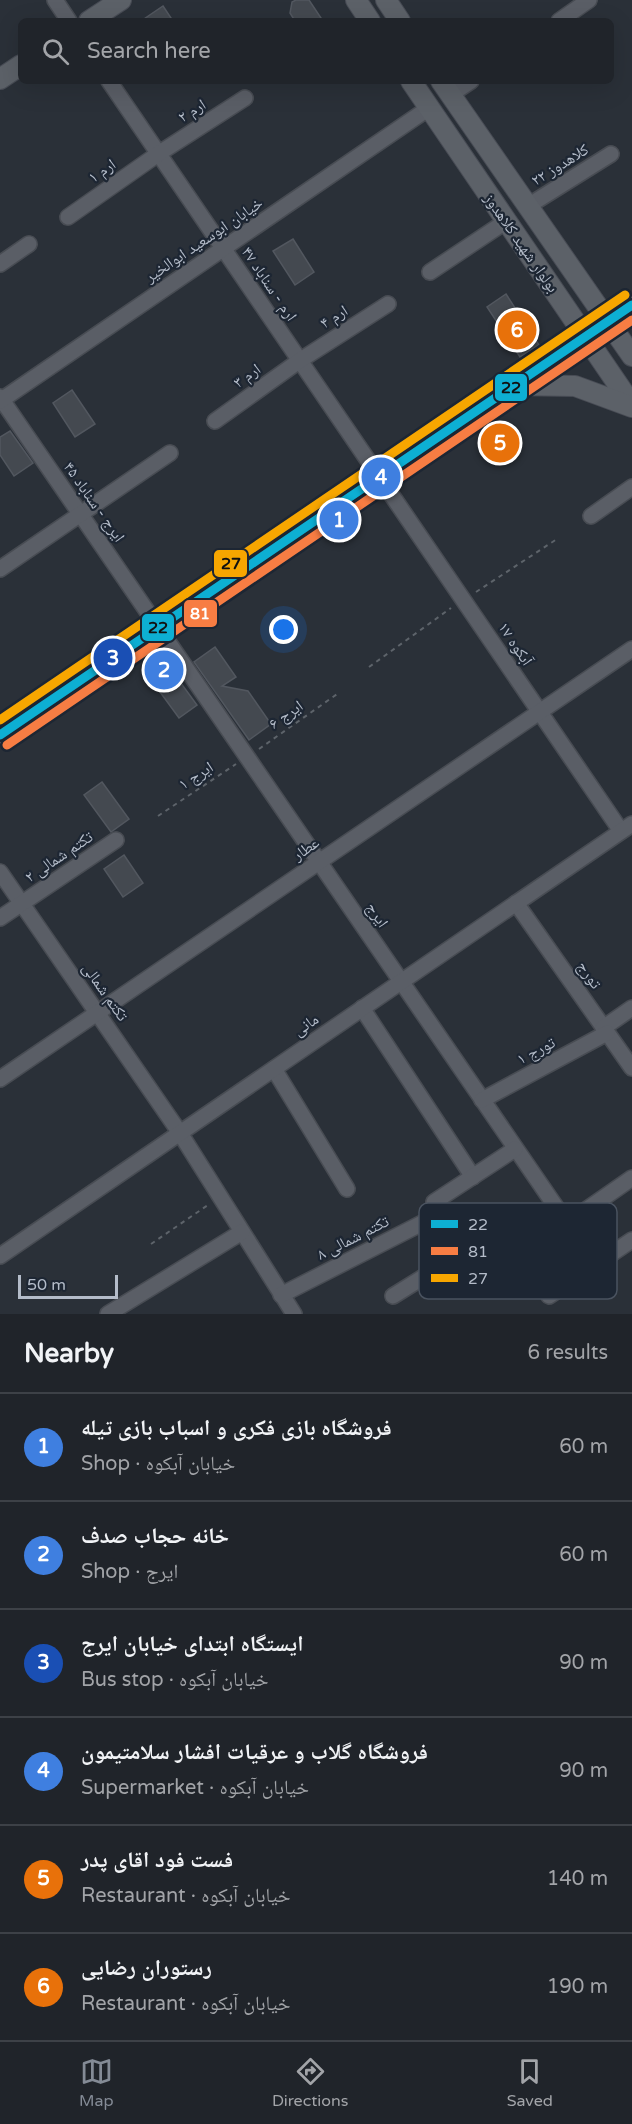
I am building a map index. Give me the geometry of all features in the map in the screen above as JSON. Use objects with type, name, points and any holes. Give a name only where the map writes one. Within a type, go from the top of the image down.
[{"type":"main road","points":[[94,18],[121,0]]},
{"type":"main road","points":[[386,0],[398,18]]},
{"type":"main road","points":[[0,79],[18,67]]},
{"type":"main road","name":"بولوار شهید کلاهدوز","points":[[413,84],[632,406]]},
{"type":"main road","name":"بولوار شهید کلاهدوز","points":[[446,88],[632,356]]},
{"type":"main road","points":[[0,735],[632,305]]},
{"type":"main road","points":[[513,385],[575,386],[632,406]]},
{"type":"street","points":[[55,0],[67,18]]},
{"type":"street","points":[[563,18],[590,0]]},
{"type":"street","name":"ارم - سناباد ۴۷","points":[[111,84],[379,477]]},
{"type":"street","name":"ارم ۲","points":[[158,154],[245,98]]},
{"type":"street","name":"خیابان ابوسعید ابوالخیر","points":[[1,400],[429,108]]},
{"type":"street","name":"ارم ۱","points":[[68,217],[158,154]]},
{"type":"street","name":"کلاهدوز ۲۲","points":[[528,206],[611,154]]},
{"type":"street","points":[[430,272],[505,222]]},
{"type":"street","points":[[0,264],[29,244]]},
{"type":"street","name":"ارم ۴","points":[[299,361],[388,304]]},
{"type":"street","name":"ارم ۳","points":[[215,421],[299,361]]},
{"type":"street","name":"ایرج - سناباد ۴۵","points":[[1,400],[158,627]]},
{"type":"street","points":[[0,569],[170,453]]},
{"type":"street","name":"آبکوه ۱۷","points":[[379,477],[539,712],[627,827]]},
{"type":"street","points":[[591,516],[632,487]]},
{"type":"street","name":"ایرج","points":[[158,627],[553,1203]]},
{"type":"street","name":"عطار","points":[[0,1079],[632,649]]},
{"type":"street","name":"مانی","points":[[0,1256],[627,827]]},
{"type":"street","name":"تکتم شمالی ۲","points":[[0,918],[116,840]]},
{"type":"street","name":"تکتم شمالی","points":[[0,872],[180,1133],[294,1314]]},
{"type":"street","name":"تورج","points":[[516,903],[632,1068]]},
{"type":"street","points":[[362,1008],[473,1177]]},
{"type":"street","name":"تورج ۱","points":[[482,1100],[605,1030],[632,1008]]},
{"type":"street","points":[[274,1069],[347,1190]]},
{"type":"street","points":[[434,1203],[515,1149]]},
{"type":"street","points":[[596,1203],[632,1178]]},
{"type":"street","name":"تکتم شمالی ۸","points":[[281,1294],[419,1225]]},
{"type":"street","points":[[108,1314],[242,1232]]},
{"type":"street","points":[[617,1250],[632,1240]]},
{"type":"street","points":[[393,1296],[419,1280]]},
{"type":"path","points":[[369,666],[556,539]]},
{"type":"path","name":"ایرج ۶","points":[[247,757],[340,692]]},
{"type":"path","name":"ایرج ۱","points":[[158,816],[247,757]]},
{"type":"path","points":[[151,1244],[220,1197]]},
{"type":"building","points":[[309,0],[321,18],[293,18],[290,13],[292,2]]},
{"type":"building","points":[[163,6],[171,18],[145,18]]},
{"type":"building","points":[[293,239],[314,272],[295,285],[273,251]]},
{"type":"building","points":[[506,294],[539,345],[520,357],[487,307]]},
{"type":"building","points":[[72,390],[95,424],[75,437],[53,403]]},
{"type":"building","points":[[10,431],[33,463],[14,476],[0,455],[0,437]]},
{"type":"building","points":[[215,647],[236,677],[222,686],[248,691],[271,724],[249,740],[194,662]]},
{"type":"building","points":[[175,675],[197,705],[179,718],[157,688]]},
{"type":"building","points":[[102,782],[129,819],[111,832],[84,795]]},
{"type":"building","points":[[124,855],[143,883],[123,897],[104,869]]},
{"type":"transit line","name":"27","points":[[0,720],[625,295]]},
{"type":"transit line","name":"22","points":[[0,735],[632,305]]},
{"type":"transit line","name":"81","points":[[7,745],[632,320]]},
{"type":"place","name":"رستوران رضایی","points":[[517,330]]},
{"type":"place","name":"فست فود اقای پدر","points":[[500,443]]},
{"type":"place","name":"فروشگاه گلاب و عرقیات افشار سلامتیمون","points":[[381,477]]},
{"type":"place","name":"فروشگاه بازی فکری و اسباب بازی تیله","points":[[339,520]]},
{"type":"place","name":"ایستگاه ابتدای خیابان ایرج","points":[[113,658]]},
{"type":"place","name":"خانه حجاب صدف","points":[[164,670]]}]
